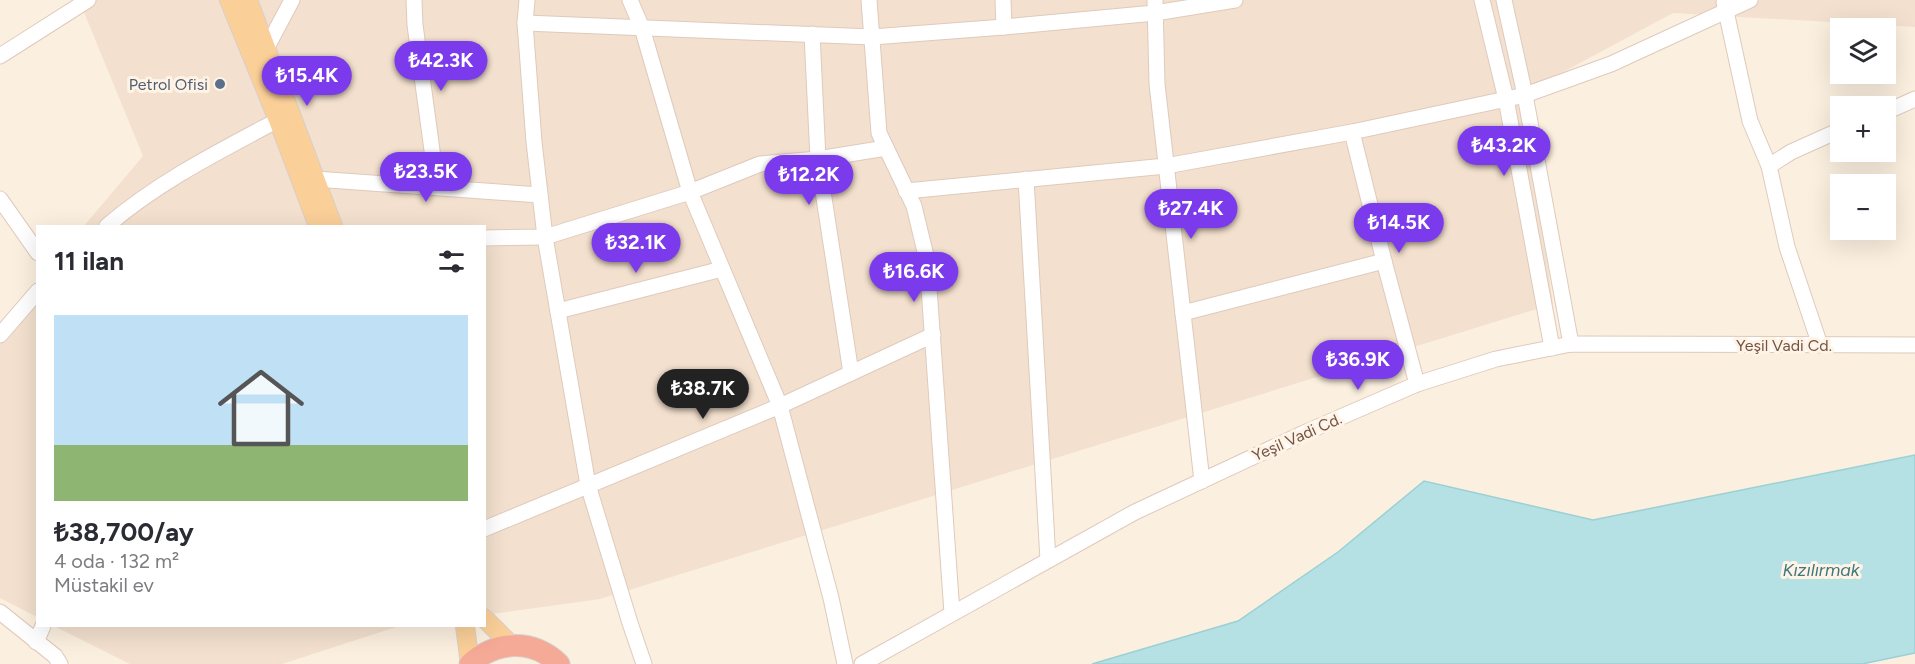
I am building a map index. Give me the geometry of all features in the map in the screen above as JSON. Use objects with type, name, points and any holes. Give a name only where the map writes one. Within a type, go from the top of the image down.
[{"type":"highway","points":[[470,664],[489,651],[511,645],[544,652],[559,664]]},
{"type":"main road","points":[[229,0],[321,225]]},
{"type":"main road","points":[[248,0],[315,178],[321,225]]},
{"type":"main road","points":[[486,620],[511,645]]},
{"type":"main road","points":[[465,627],[470,664]]},
{"type":"street","points":[[0,56],[71,5],[88,0]]},
{"type":"street","points":[[266,49],[292,0]]},
{"type":"street","points":[[414,0],[415,25],[437,187]]},
{"type":"street","points":[[527,0],[525,23],[534,142],[545,237],[588,485],[644,664]]},
{"type":"street","points":[[630,0],[642,27],[690,192],[780,406],[831,598],[845,664]]},
{"type":"street","points":[[869,0],[879,134],[914,206],[927,260],[952,613]]},
{"type":"street","points":[[1003,0],[1004,27]]},
{"type":"street","points":[[525,23],[872,37],[1004,27],[1155,6],[1235,0]]},
{"type":"street","points":[[1482,0],[1506,99],[1552,348]]},
{"type":"street","points":[[1504,0],[1525,95],[1571,344]]},
{"type":"street","points":[[906,191],[1166,166],[1352,132],[1525,95],[1611,64],[1724,5],[1750,0]]},
{"type":"street","points":[[1724,5],[1750,122],[1769,166],[1787,247],[1820,345]]},
{"type":"street","points":[[1155,6],[1157,84],[1202,481]]},
{"type":"street","points":[[812,34],[818,159],[851,373]]},
{"type":"street","points":[[1896,108],[1915,99]]},
{"type":"street","points":[[108,225],[139,200],[179,173],[278,120]]},
{"type":"street","points":[[1352,132],[1417,384]]},
{"type":"street","points":[[1769,166],[1791,152],[1830,134]]},
{"type":"street","points":[[486,238],[545,237],[690,192],[760,164],[818,159],[886,148]]},
{"type":"street","points":[[315,178],[540,195]]},
{"type":"street","points":[[1026,179],[1048,560]]},
{"type":"street","points":[[0,199],[36,251]]},
{"type":"street","points":[[1183,313],[1384,261]]},
{"type":"street","points":[[558,311],[722,268]]},
{"type":"street","points":[[0,335],[36,293]]},
{"type":"street","points":[[486,528],[780,406],[933,335]]},
{"type":"street","name":"Yeşil Vadi Cd.","points":[[862,664],[1135,512],[1304,433],[1417,384],[1496,359],[1571,344],[1915,345]]},
{"type":"street","points":[[0,612],[55,656],[60,664]]},
{"type":"street","points":[[36,642],[43,627]]},
{"type":"shaded area","points":[[79,0],[1915,0],[1915,27],[1896,26],[1896,18],[1830,18],[1830,22],[1673,13],[1524,93],[1553,304],[600,599],[486,615],[486,225],[85,225],[143,156]]},
{"type":"shaded area","points":[[36,283],[36,616],[0,598],[0,327]]},
{"type":"shaded area","points":[[56,627],[396,627],[282,664],[130,664]]},
{"type":"water","name":"Kızılırmak","points":[[1915,455],[1915,653],[1862,664],[1092,664],[1238,621],[1338,552],[1424,481],[1593,520]]},
{"type":"place","name":"Petrol Ofisi","points":[[220,84]]}]
